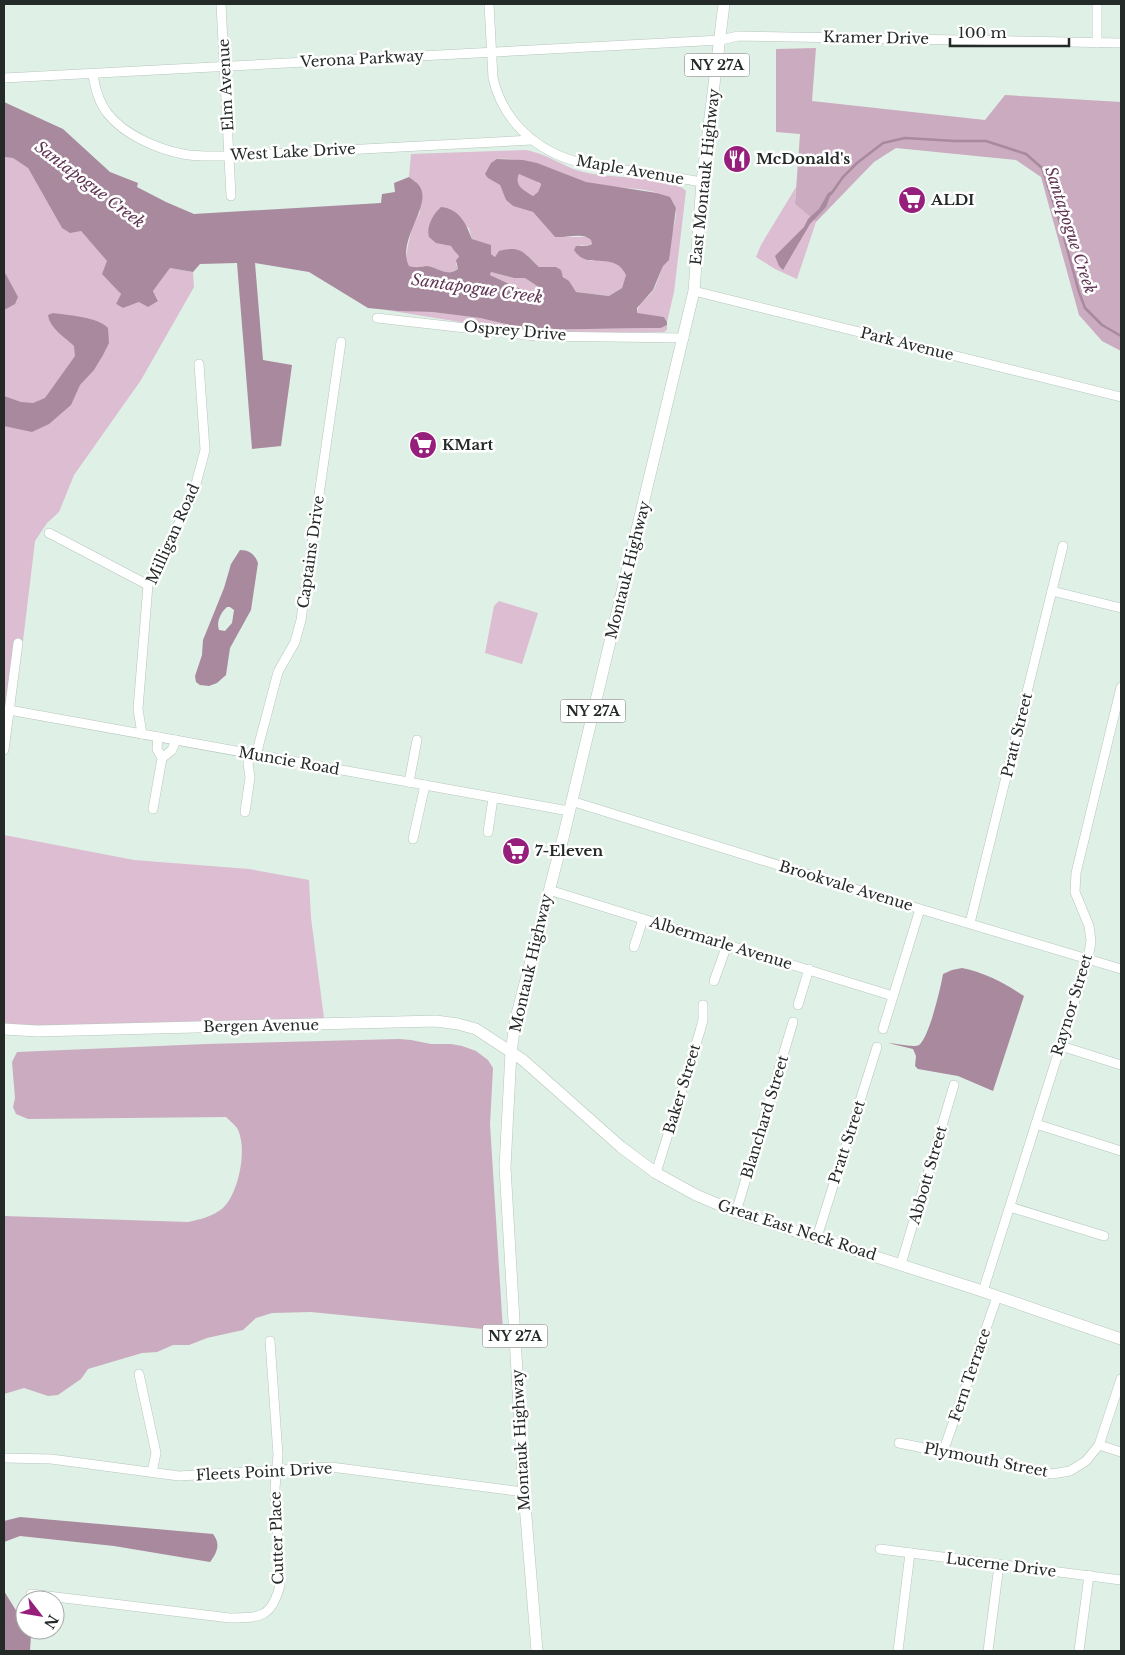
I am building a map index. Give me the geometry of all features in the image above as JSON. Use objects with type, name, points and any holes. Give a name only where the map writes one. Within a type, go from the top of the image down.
[{"type":"main road","name":"East Montauk Highway","points":[[694,291],[702,182],[724,4]]},
{"type":"main road","name":"Montauk Highway","points":[[537,1651],[524,1492],[505,1167],[511,1052],[516,1018],[570,806],[694,291]]},
{"type":"main road","name":"Bergen Avenue","points":[[4,1029],[36,1032],[436,1022],[458,1024],[476,1029],[511,1052]]},
{"type":"main road","name":"Great East Neck Road","points":[[511,1052],[523,1060],[621,1147],[656,1172],[696,1195],[736,1212],[983,1291],[1121,1339]]},
{"type":"street","name":"Elm Avenue","points":[[221,4],[231,196]]},
{"type":"street","name":"Maple Avenue","points":[[489,4],[493,78],[499,98],[514,123],[532,140],[575,162],[702,182]]},
{"type":"street","points":[[1096,43],[1097,4]]},
{"type":"street","name":"Kramer Drive","points":[[720,40],[742,36],[1121,43]]},
{"type":"street","name":"Verona Parkway","points":[[4,78],[93,75],[224,66],[720,40]]},
{"type":"street","name":"West Lake Drive","points":[[93,75],[98,95],[107,113],[116,122],[136,136],[182,154],[229,156],[532,140]]},
{"type":"street","name":"Park Avenue","points":[[694,291],[1121,397]]},
{"type":"street","name":"Osprey Drive","points":[[377,318],[536,336],[684,338]]},
{"type":"street","name":"Captains Drive","points":[[245,812],[250,777],[248,764],[253,754],[278,672],[295,642],[300,620],[342,342]]},
{"type":"street","name":"Milligan Road","points":[[142,734],[138,709],[148,585],[193,495],[205,450],[199,364]]},
{"type":"street","points":[[50,533],[148,585]]},
{"type":"street","name":"Pratt Street","points":[[970,923],[1063,546]]},
{"type":"street","points":[[1052,591],[1121,608]]},
{"type":"street","points":[[4,750],[18,643]]},
{"type":"street","name":"Raynor Street","points":[[983,1291],[1088,959],[1091,941],[1089,926],[1075,892],[1076,873],[1121,687]]},
{"type":"street","name":"Muncie Road","points":[[9,710],[493,798],[570,806]]},
{"type":"street","points":[[153,809],[162,758],[157,749],[158,737]]},
{"type":"street","points":[[162,758],[172,750],[176,740]]},
{"type":"street","points":[[409,782],[417,740]]},
{"type":"street","points":[[413,839],[425,785]]},
{"type":"street","points":[[488,832],[493,798]]},
{"type":"street","name":"Brookvale Avenue","points":[[570,806],[1121,969]]},
{"type":"street","name":"Albermarle Avenue","points":[[549,890],[893,996]]},
{"type":"street","points":[[883,1029],[920,909]]},
{"type":"street","points":[[634,947],[643,919]]},
{"type":"street","points":[[714,982],[727,944]]},
{"type":"street","points":[[798,1005],[809,970]]},
{"type":"street","name":"Baker Street","points":[[656,1172],[700,1031],[704,1012],[703,1005]]},
{"type":"street","points":[[4,1022],[4,1029]]},
{"type":"street","name":"Blanchard Street","points":[[736,1212],[793,1022]]},
{"type":"street","points":[[1061,1046],[1121,1065]]},
{"type":"street","name":"Pratt Street","points":[[817,1237],[877,1047]]},
{"type":"street","name":"Abbott Street","points":[[901,1264],[954,1085]]},
{"type":"street","points":[[1036,1124],[1121,1151]]},
{"type":"street","points":[[1010,1207],[1104,1236]]},
{"type":"street","name":"Fern Terrace","points":[[943,1452],[997,1297]]},
{"type":"street","name":"Cutter Place","points":[[65,1598],[230,1618],[254,1618],[268,1611],[276,1599],[280,1585],[274,1488],[278,1455],[270,1341]]},
{"type":"street","points":[[139,1374],[156,1453],[152,1472]]},
{"type":"street","points":[[1121,1379],[1099,1445],[1121,1452]]},
{"type":"street","name":"Plymouth Street","points":[[899,1443],[1052,1474],[1070,1471],[1086,1461],[1099,1445]]},
{"type":"street","name":"Fleets Point Drive","points":[[4,1458],[51,1459],[179,1476],[331,1468],[524,1492]]},
{"type":"street","name":"Lucerne Drive","points":[[880,1549],[1121,1580]]},
{"type":"street","points":[[898,1651],[910,1553]]},
{"type":"street","points":[[988,1651],[999,1565]]},
{"type":"street","points":[[1079,1651],[1088,1575]]},
{"type":"shaded area","points":[[816,48],[812,101],[985,120],[1005,95],[1121,102],[1121,351],[1102,341],[1079,315],[1041,177],[1016,160],[896,148],[874,162],[816,222],[795,204],[800,134],[776,132],[776,49]]},
{"type":"shaded area","points":[[526,150],[544,155],[582,172],[662,181],[672,183],[686,191],[674,292],[667,322],[664,317],[637,314],[641,304],[654,289],[668,249],[676,215],[673,202],[668,197],[659,193],[585,182],[520,160],[497,159],[495,182],[500,185],[506,200],[513,206],[533,212],[555,237],[588,237],[592,240],[592,243],[587,246],[580,245],[589,261],[611,262],[619,266],[626,275],[622,288],[609,296],[576,292],[556,267],[539,267],[522,252],[513,250],[506,249],[495,257],[491,254],[490,245],[472,239],[469,228],[437,211],[430,225],[444,244],[451,246],[457,252],[459,257],[456,264],[458,269],[445,272],[430,266],[409,266],[406,259],[408,245],[412,228],[420,212],[416,182],[409,177],[411,154]]},
{"type":"shaded area","points":[[4,157],[13,158],[28,168],[62,228],[81,231],[107,261],[121,295],[116,304],[123,308],[139,302],[158,300],[153,291],[170,268],[193,272],[194,287],[141,380],[74,475],[59,512],[47,523],[35,541],[23,641],[18,641],[4,750]]},
{"type":"shaded area","points":[[519,174],[534,179],[541,185],[538,192],[533,196],[523,190],[518,182]]},
{"type":"shaded area","points":[[796,187],[795,204],[816,222],[797,279],[775,269],[756,257],[761,245]]},
{"type":"shaded area","points":[[491,272],[514,278],[525,278],[540,288],[541,293],[538,297],[490,275]]},
{"type":"shaded area","points":[[386,310],[432,312],[480,318],[531,330],[661,328],[667,325],[667,330],[664,332],[535,334]]},
{"type":"shaded area","points":[[499,601],[538,613],[522,664],[485,653],[494,606]]},
{"type":"shaded area","points":[[4,835],[134,860],[249,869],[309,880],[311,918],[325,1026],[4,1029]]},
{"type":"shaded area","points":[[399,1039],[462,1046],[476,1051],[488,1060],[493,1068],[490,1124],[503,1331],[311,1312],[272,1313],[256,1318],[243,1330],[207,1338],[189,1345],[173,1345],[157,1352],[142,1353],[88,1369],[81,1379],[58,1395],[48,1396],[24,1388],[4,1394],[4,1216],[188,1222],[197,1220],[215,1214],[229,1201],[237,1181],[242,1158],[242,1146],[237,1128],[226,1117],[28,1119],[16,1114],[13,1107],[15,1098],[12,1062],[17,1052],[206,1044]]},
{"type":"water","points":[[4,102],[63,129],[110,172],[138,183],[137,187],[194,214],[381,203],[382,194],[395,192],[394,183],[409,177],[419,186],[422,204],[407,246],[406,256],[409,266],[430,266],[446,272],[458,269],[456,260],[459,257],[451,246],[436,243],[429,237],[428,233],[435,213],[441,207],[448,208],[458,214],[465,223],[472,239],[491,245],[491,254],[495,257],[499,251],[506,249],[517,250],[526,254],[539,267],[556,267],[561,270],[563,277],[569,281],[576,292],[609,296],[622,288],[626,275],[621,267],[608,261],[586,260],[580,256],[574,250],[576,246],[592,244],[591,240],[584,236],[555,237],[533,212],[513,206],[506,200],[500,185],[485,174],[491,163],[497,159],[523,160],[537,163],[586,182],[657,193],[670,197],[676,208],[669,260],[663,266],[653,290],[637,308],[637,313],[664,317],[667,325],[661,328],[531,330],[480,318],[432,312],[368,308],[309,272],[255,263],[263,360],[292,365],[281,446],[252,449],[237,263],[200,264],[193,272],[170,268],[153,291],[158,301],[148,307],[139,302],[123,308],[116,304],[121,294],[102,274],[107,261],[81,231],[70,233],[62,228],[28,168],[13,158],[4,157]],"holes":[[[519,174],[540,183],[538,192],[533,196],[523,190],[518,182]],[[491,272],[514,278],[525,278],[540,288],[541,293],[538,297],[490,275]]]},
{"type":"water","points":[[832,191],[826,207],[810,224],[783,270],[775,256],[804,227],[808,219],[819,209],[828,193]]},
{"type":"water","points":[[4,271],[18,297],[15,304],[4,310]]},
{"type":"water","points":[[53,313],[82,317],[103,324],[108,328],[109,343],[94,370],[80,385],[71,405],[49,424],[32,432],[4,426],[4,396],[21,402],[33,403],[45,398],[75,356],[74,346],[55,329],[49,320],[48,315]]},
{"type":"water","points":[[240,550],[249,552],[257,560],[251,610],[230,648],[226,675],[217,683],[209,686],[200,685],[196,682],[195,676],[202,655],[203,640],[224,588],[231,564]],"holes":[[[227,607],[234,610],[232,623],[225,631],[219,630],[218,624],[221,614]]]},
{"type":"water","points":[[962,968],[994,979],[1024,996],[993,1091],[958,1076],[918,1069],[915,1066],[916,1056],[913,1049],[888,1043],[919,1045],[927,1033],[943,974]]},
{"type":"water","points":[[20,1517],[213,1534],[217,1541],[217,1548],[210,1562],[114,1546],[20,1536],[4,1542],[4,1521]]},
{"type":"water","points":[[4,1591],[15,1609],[15,1640],[31,1640],[30,1651],[4,1651]]},
{"type":"waterway","name":"Santapogue Creek","points":[[831,194],[843,177],[857,163],[883,143],[905,138],[986,141],[1026,154],[1042,168],[1085,308],[1102,325],[1121,336]]},
{"type":"place","name":"McDonald's","points":[[737,159]]},
{"type":"place","name":"ALDI","points":[[912,200]]},
{"type":"place","name":"KMart","points":[[423,445]]},
{"type":"place","name":"7-Eleven","points":[[516,851]]}]
